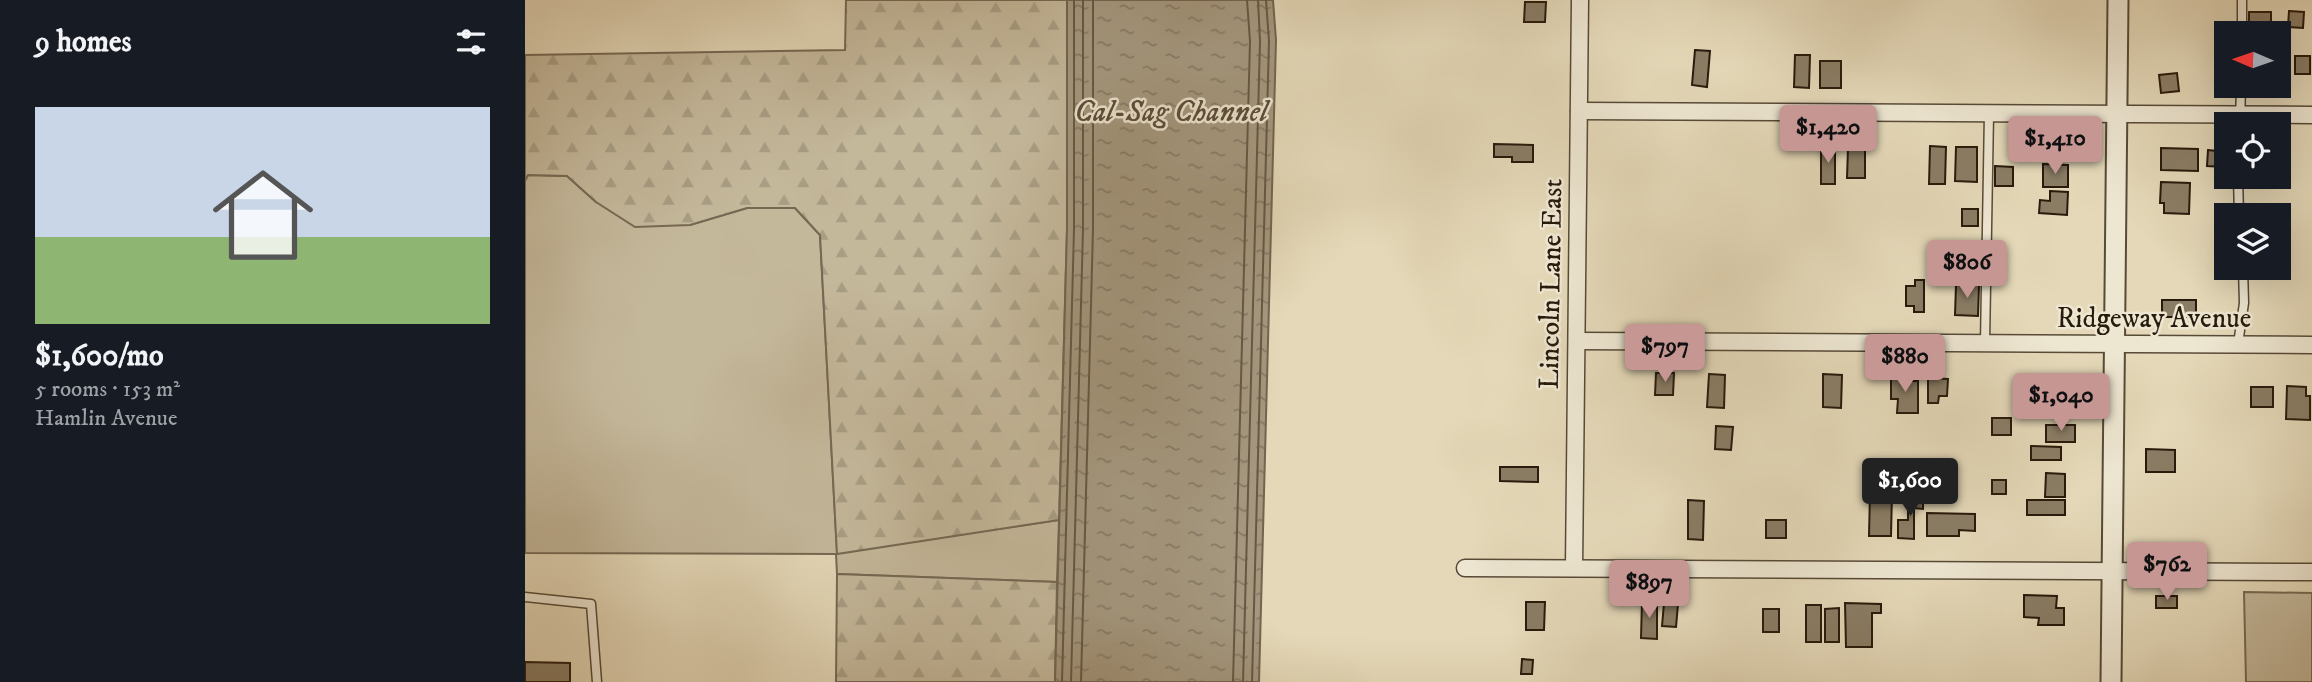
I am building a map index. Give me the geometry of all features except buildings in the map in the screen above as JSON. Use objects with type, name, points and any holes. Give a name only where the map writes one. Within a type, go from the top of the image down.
[{"type":"street","name":"Lincoln Lane East","points":[[1574,568],[1580,0]]},
{"type":"street","points":[[2111,682],[2118,0]]},
{"type":"street","points":[[1579,111],[2116,114],[2214,118]]},
{"type":"street","points":[[2291,116],[2312,115]]},
{"type":"street","name":"Ridgeway Avenue","points":[[1577,341],[2312,345]]},
{"type":"street","points":[[1465,568],[2312,572]]},
{"type":"lane","points":[[2242,0],[2242,21]]},
{"type":"lane","points":[[1985,343],[1989,113]]},
{"type":"lane","points":[[2238,344],[2244,303],[2243,280]]},
{"type":"lane","points":[[525,597],[591,604],[597,682]]},
{"type":"green space","points":[[846,0],[1067,0],[1067,229],[1059,520],[837,554],[820,235],[795,208],[747,208],[690,225],[635,227],[596,202],[567,176],[528,175],[525,181],[525,55],[845,50]]},
{"type":"green space","points":[[527,175],[567,176],[596,202],[690,225],[747,208],[795,208],[820,235],[837,553],[1059,520],[1057,582],[837,574],[836,554],[525,553]]},
{"type":"green space","points":[[837,574],[1057,582],[1055,682],[836,682]]},
{"type":"green space","points":[[2244,592],[2312,593],[2312,682],[2246,682]]},
{"type":"water","name":"Cal-Sag Channel","points":[[1067,0],[1273,0],[1276,40],[1259,682],[1055,682],[1067,229]]}]
